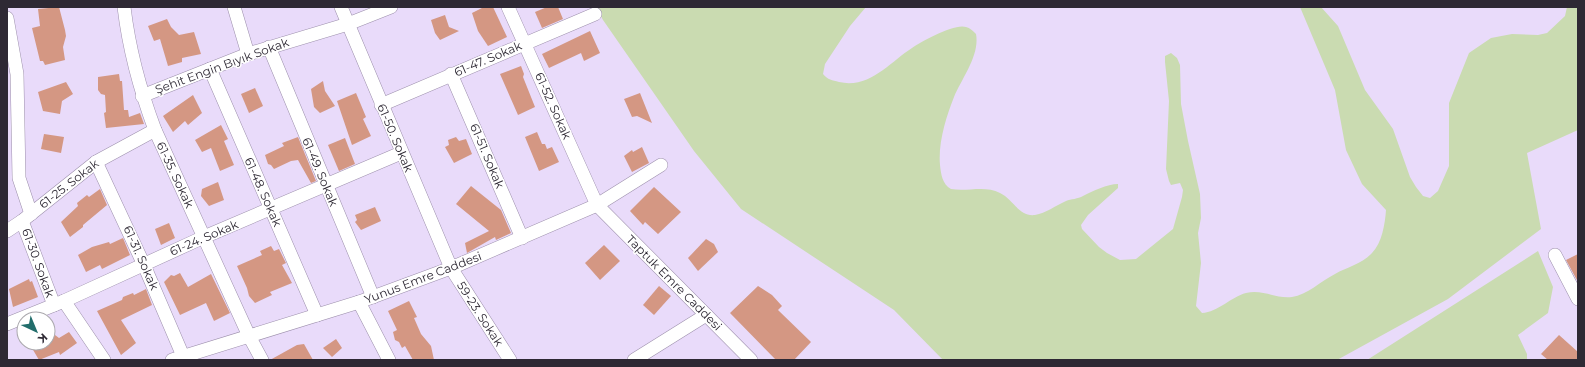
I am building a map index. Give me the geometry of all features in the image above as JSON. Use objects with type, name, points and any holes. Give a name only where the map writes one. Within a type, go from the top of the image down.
[{"type":"street","name":"61-35. Sokak","points":[[124,7],[127,32],[142,96],[155,130],[249,336],[262,360]]},
{"type":"street","points":[[234,7],[248,54]]},
{"type":"street","name":"61-50. Sokak","points":[[341,7],[401,153],[451,268]]},
{"type":"street","name":"Şehit Engin Bıyık Sokak","points":[[142,96],[248,54],[348,24],[391,7]]},
{"type":"street","name":"61-52. Sokak","points":[[508,7],[597,205]]},
{"type":"street","name":"61-47. Sokak","points":[[381,104],[595,14]]},
{"type":"street","name":"61-30. Sokak","points":[[7,18],[17,74],[13,167],[19,178],[27,218],[59,303],[104,360]]},
{"type":"street","name":"61-49. Sokak","points":[[269,47],[373,297]]},
{"type":"street","name":"61-48. Sokak","points":[[210,69],[317,315]]},
{"type":"street","name":"61-51. Sokak","points":[[451,74],[522,238]]},
{"type":"street","name":"61-25. Sokak","points":[[7,231],[27,218],[96,162],[155,130]]},
{"type":"street","name":"61-24. Sokak","points":[[7,324],[59,303],[204,237],[271,210],[401,153]]},
{"type":"street","name":"61-31. Sokak","points":[[96,162],[144,265],[177,358]]},
{"type":"street","name":"Yunus Emre Caddesi","points":[[177,358],[359,302],[451,268],[597,205],[661,165]]},
{"type":"street","name":"Taptuk Emre Caddesi","points":[[597,205],[751,360]]},
{"type":"street","points":[[1555,256],[1578,300]]},
{"type":"street","name":"59-23. Sokak","points":[[451,268],[510,360]]},
{"type":"street","points":[[359,302],[389,360]]},
{"type":"street","points":[[634,360],[706,315]]},
{"type":"green space","points":[[596,7],[866,7],[850,26],[825,64],[823,74],[827,78],[839,82],[850,83],[860,82],[879,73],[912,48],[939,33],[961,26],[969,28],[976,34],[977,42],[970,66],[951,105],[941,139],[940,165],[944,182],[951,189],[988,189],[1000,193],[1020,210],[1029,215],[1039,214],[1066,201],[1081,197],[1100,188],[1118,184],[1118,188],[1088,215],[1081,225],[1082,229],[1099,247],[1120,260],[1136,259],[1173,229],[1182,197],[1183,190],[1180,183],[1171,185],[1166,169],[1169,101],[1165,56],[1171,53],[1177,58],[1180,65],[1181,104],[1200,194],[1201,218],[1198,233],[1201,263],[1196,306],[1202,313],[1214,310],[1246,293],[1258,292],[1280,297],[1292,297],[1303,294],[1335,274],[1364,260],[1372,253],[1381,239],[1386,210],[1362,184],[1346,150],[1335,90],[1300,7],[1321,7],[1338,26],[1365,90],[1393,129],[1410,177],[1423,196],[1430,198],[1438,191],[1449,166],[1449,103],[1469,53],[1491,38],[1512,34],[1538,35],[1547,33],[1565,16],[1567,7],[1578,7],[1578,130],[1527,153],[1541,229],[1448,299],[1337,360],[943,360],[894,310],[741,209],[694,151],[603,20]]},
{"type":"green space","points":[[1538,251],[1553,287],[1548,313],[1518,335],[1527,354],[1527,360],[1367,360]]},
{"type":"building","points":[[59,7],[66,36],[63,47],[65,60],[45,65],[43,61],[40,61],[32,28],[40,26],[38,9]]},
{"type":"building","points":[[484,7],[493,7],[507,37],[488,46],[478,31],[472,13]]},
{"type":"building","points":[[547,7],[558,7],[563,19],[542,28],[535,12]]},
{"type":"building","points":[[445,15],[449,27],[459,31],[440,40],[435,33],[431,20]]},
{"type":"building","points":[[167,19],[171,27],[179,35],[194,32],[201,54],[182,58],[182,62],[168,66],[160,39],[154,41],[148,26]]},
{"type":"building","points":[[590,31],[600,53],[584,61],[581,53],[549,68],[542,54]]},
{"type":"building","points":[[521,66],[524,74],[523,77],[535,107],[518,115],[500,74]]},
{"type":"building","points":[[119,74],[120,81],[122,81],[124,110],[128,110],[129,117],[140,113],[144,124],[106,128],[104,113],[106,112],[105,95],[101,94],[98,90],[98,77]]},
{"type":"building","points":[[323,81],[325,91],[335,106],[320,113],[314,107],[311,89]]},
{"type":"building","points":[[66,82],[73,94],[62,101],[60,114],[43,111],[38,92]]},
{"type":"building","points":[[255,88],[263,106],[249,113],[241,94]]},
{"type":"building","points":[[356,93],[366,117],[363,119],[371,136],[352,145],[337,101]]},
{"type":"building","points":[[640,93],[652,123],[637,116],[632,117],[624,99]]},
{"type":"building","points":[[193,95],[202,113],[188,125],[185,121],[173,132],[163,116]]},
{"type":"building","points":[[221,125],[228,139],[224,141],[234,165],[220,171],[211,148],[202,152],[195,140]]},
{"type":"building","points":[[537,132],[542,144],[545,144],[547,149],[552,147],[559,162],[539,171],[525,137]]},
{"type":"building","points":[[44,134],[64,137],[61,153],[41,149]]},
{"type":"building","points":[[298,137],[316,181],[311,183],[298,160],[291,161],[274,169],[268,164],[265,155],[284,146],[282,143]]},
{"type":"building","points":[[456,137],[459,141],[466,139],[472,154],[454,163],[445,147],[449,145],[448,140]]},
{"type":"building","points":[[345,138],[355,164],[339,171],[328,145]]},
{"type":"building","points":[[642,147],[649,163],[632,172],[624,156],[632,150],[633,152]]},
{"type":"building","points":[[218,182],[224,200],[209,206],[201,196],[202,189]]},
{"type":"building","points":[[471,186],[501,210],[511,233],[496,240],[495,237],[467,253],[465,243],[489,231],[456,204]]},
{"type":"building","points":[[654,187],[681,212],[658,234],[645,222],[643,225],[630,211]]},
{"type":"building","points":[[100,189],[107,205],[70,237],[61,222],[78,206],[77,203],[87,195],[89,197]]},
{"type":"building","points":[[375,207],[381,221],[361,230],[355,222],[357,220],[355,215]]},
{"type":"building","points":[[169,223],[175,238],[161,245],[155,229]]},
{"type":"building","points":[[123,238],[130,255],[102,269],[100,265],[86,272],[78,255],[92,247],[109,242],[110,244]]},
{"type":"building","points":[[706,239],[714,244],[718,252],[698,271],[688,258]]},
{"type":"building","points":[[604,245],[620,261],[600,280],[585,263]]},
{"type":"building","points":[[271,246],[274,251],[279,249],[286,263],[282,265],[292,283],[270,292],[272,295],[255,303],[249,296],[237,266],[262,255],[260,251]]},
{"type":"building","points":[[1578,254],[1578,282],[1566,260]]},
{"type":"building","points":[[180,273],[188,287],[211,274],[230,313],[214,321],[206,303],[180,315],[164,282],[171,275],[174,276]]},
{"type":"building","points":[[29,279],[30,282],[32,281],[38,297],[13,307],[9,289]]},
{"type":"building","points":[[659,286],[671,296],[654,315],[643,305]]},
{"type":"building","points":[[758,286],[772,295],[782,306],[778,310],[811,342],[794,360],[776,360],[730,313]]},
{"type":"building","points":[[146,289],[152,305],[121,320],[136,343],[121,355],[97,311],[122,300],[123,297],[133,293],[134,295]]},
{"type":"building","points":[[409,301],[417,317],[414,318],[421,334],[431,346],[434,360],[413,360],[405,346],[402,348],[399,342],[395,340],[393,332],[397,330],[388,311]]},
{"type":"building","points":[[69,332],[77,343],[60,355],[59,352],[39,360],[34,351],[56,351],[56,336],[59,338]]},
{"type":"building","points":[[1559,335],[1578,352],[1578,360],[1548,360],[1541,354]]},
{"type":"building","points":[[336,339],[342,348],[332,357],[323,348]]},
{"type":"building","points":[[304,344],[313,360],[270,360],[297,345]]}]
